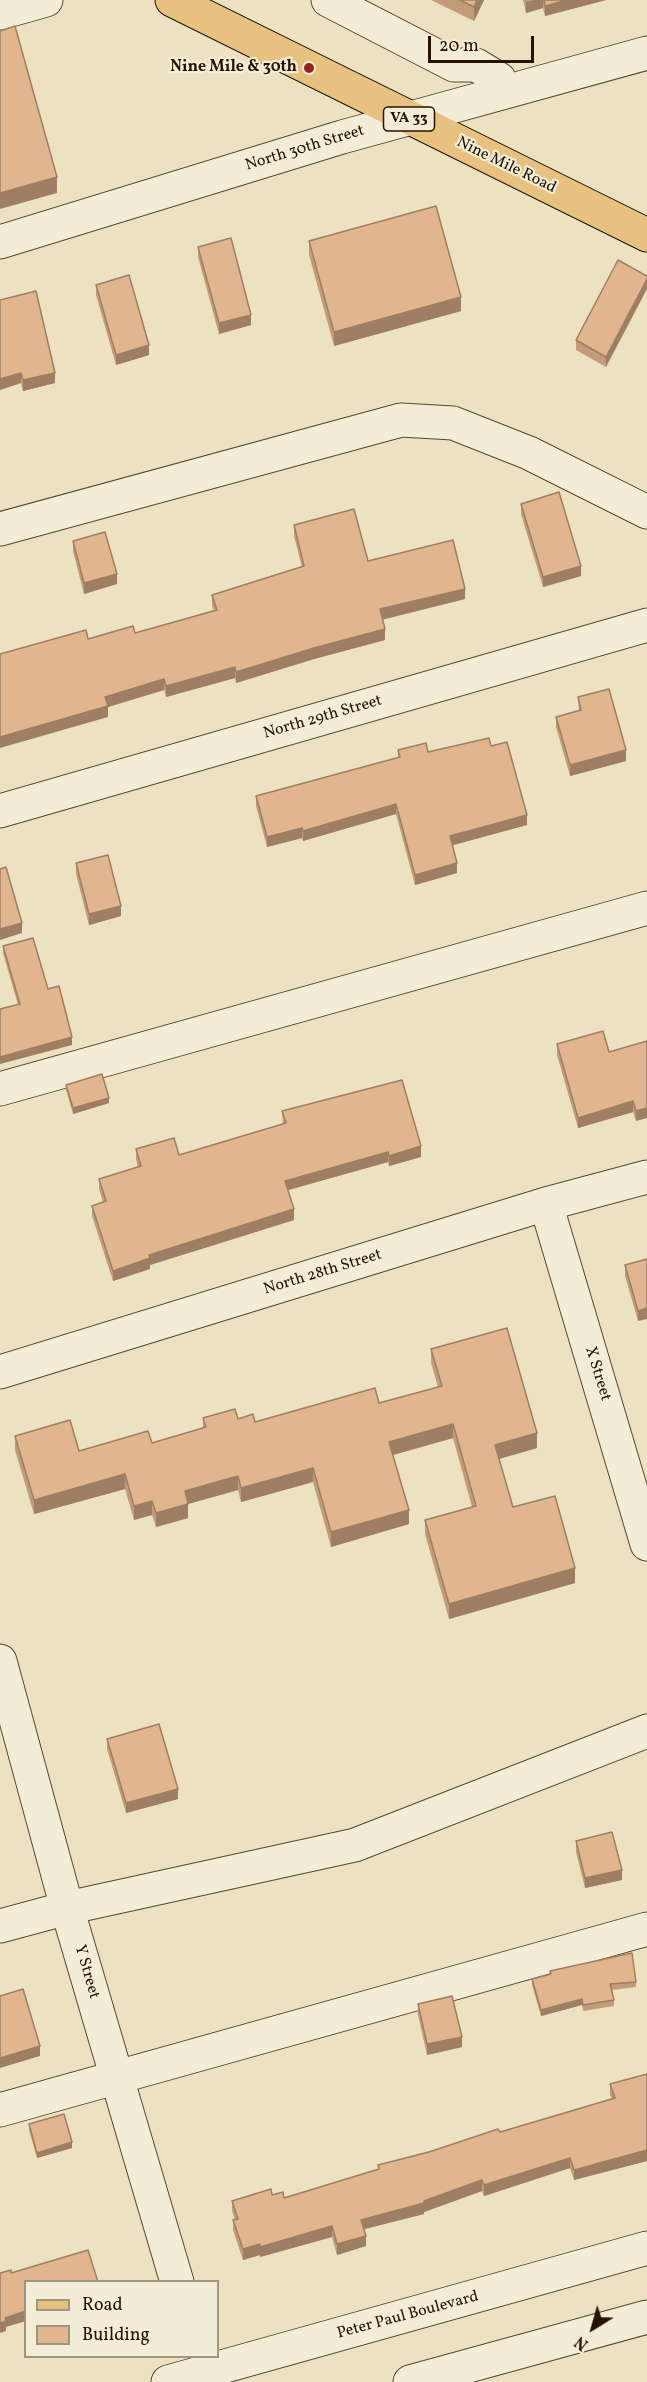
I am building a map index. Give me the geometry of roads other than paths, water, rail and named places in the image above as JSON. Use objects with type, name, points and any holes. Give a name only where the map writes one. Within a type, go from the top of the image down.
[{"type":"main road","name":"Nine Mile Road","points":[[177,1],[647,235]]},
{"type":"street","points":[[0,13],[46,0]]},
{"type":"street","points":[[328,0],[454,64],[477,65],[499,79],[502,93]]},
{"type":"street","name":"North 30th Street","points":[[0,242],[342,137],[647,53]]},
{"type":"street","points":[[0,529],[401,420],[453,423],[528,453],[647,512]]},
{"type":"street","name":"North 29th Street","points":[[0,812],[647,625]]},
{"type":"street","points":[[0,1089],[647,908]]},
{"type":"street","name":"North 28th Street","points":[[0,1372],[546,1204],[647,1177]]},
{"type":"street","name":"X Street","points":[[546,1204],[636,1467],[647,1544]]},
{"type":"street","name":"Y Street","points":[[0,1661],[68,1908],[176,2280]]},
{"type":"street","points":[[0,1926],[68,1908],[355,1845],[647,1731]]},
{"type":"street","points":[[0,2110],[647,1929]]},
{"type":"street","name":"Peter Paul Boulevard","points":[[168,2382],[203,2370],[647,2248]]},
{"type":"street","points":[[410,2382],[647,2317]]},
{"type":"place","name":"Nine Mile & 30th","points":[[309,68]]}]
